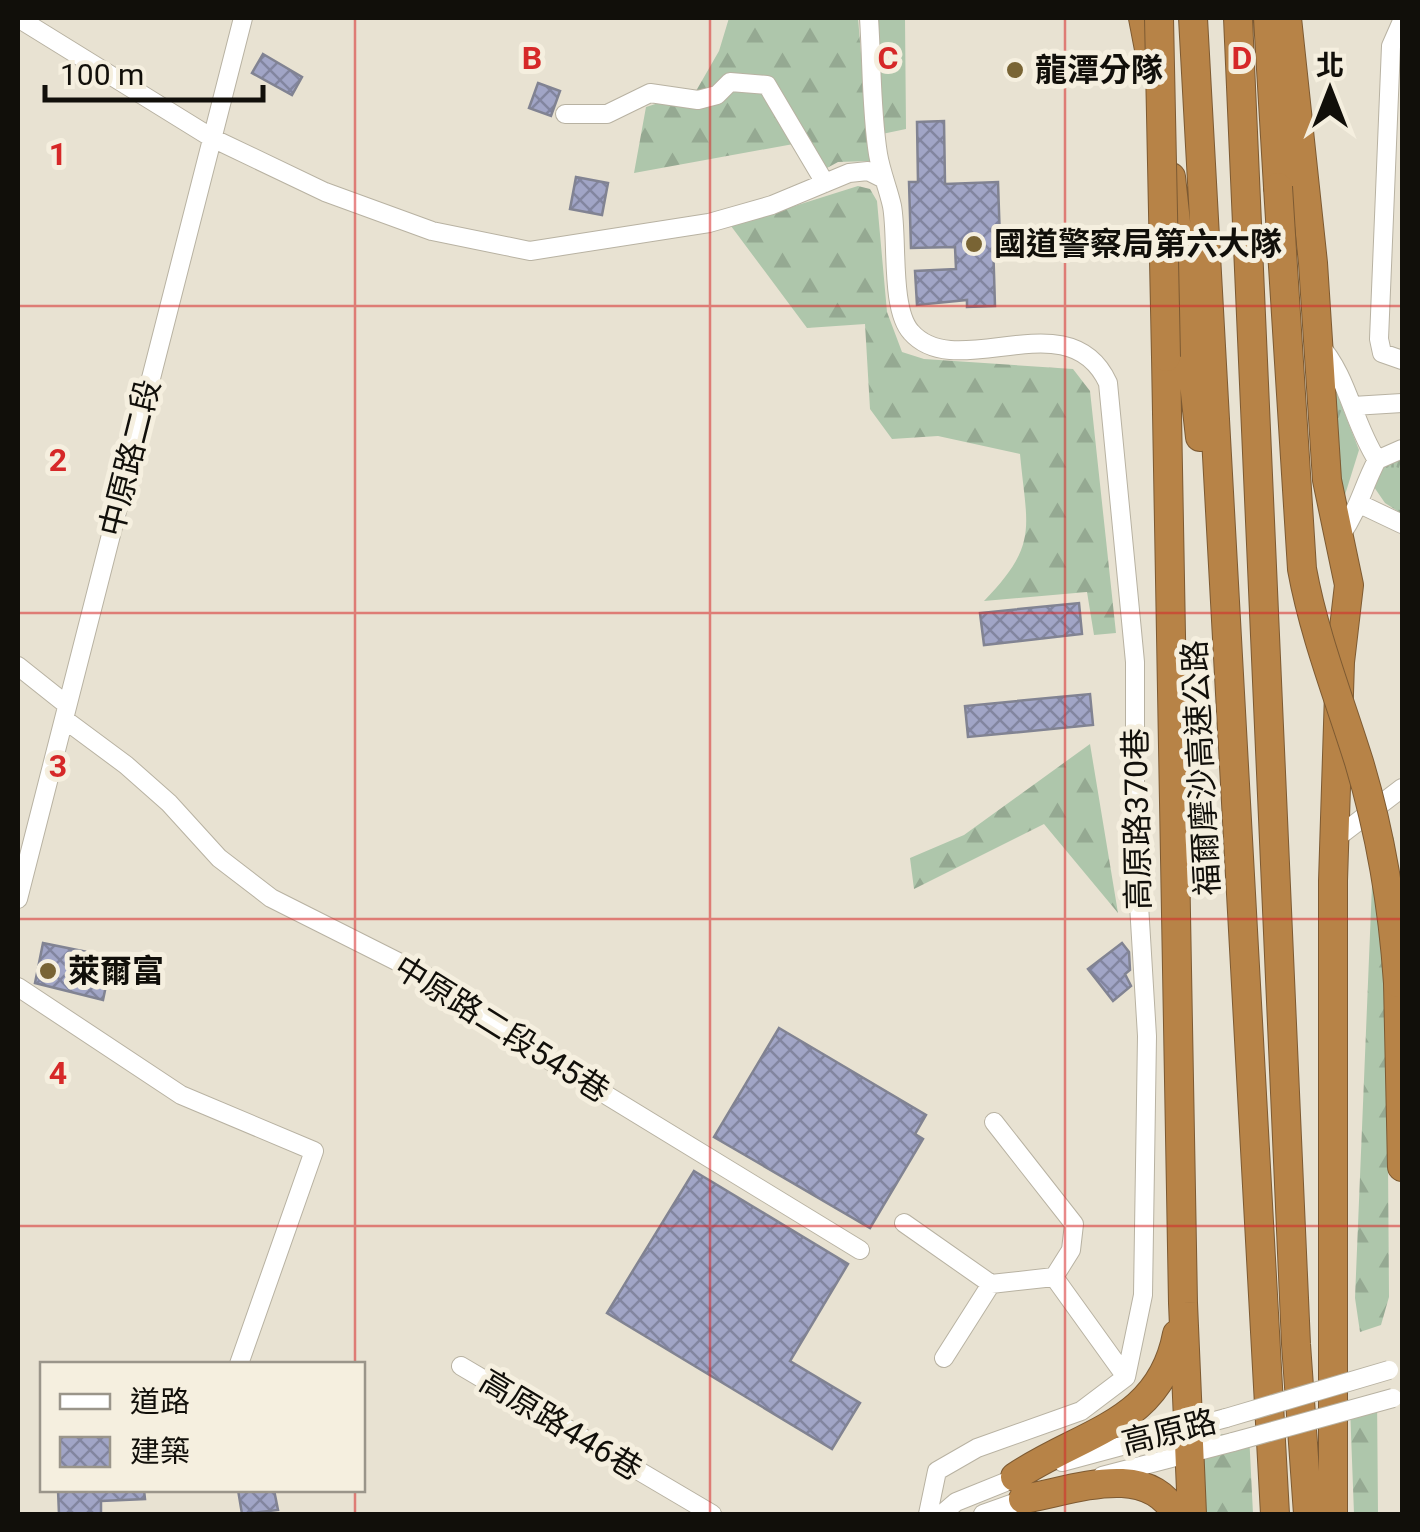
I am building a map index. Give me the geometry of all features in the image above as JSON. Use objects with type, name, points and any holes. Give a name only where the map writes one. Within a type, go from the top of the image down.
[{"type":"highway","points":[[1143,18],[1176,210],[1206,491],[1226,574]]},
{"type":"highway","points":[[1159,18],[1182,1303],[1192,1514]]},
{"type":"highway","name":"福爾摩沙高速公路","points":[[1193,18],[1275,1514]]},
{"type":"highway","points":[[1238,18],[1296,1324],[1308,1514]]},
{"type":"highway","points":[[1268,18],[1302,569],[1310,611],[1377,831],[1392,906],[1398,983],[1402,1167]]},
{"type":"highway","points":[[1287,18],[1326,449],[1349,585],[1340,662],[1335,840],[1333,1514]]},
{"type":"highway","points":[[1326,449],[1322,492],[1329,545],[1338,748]]},
{"type":"highway","points":[[1019,1488],[1070,1443],[1107,1429],[1144,1402],[1161,1383],[1174,1350],[1182,1303]]},
{"type":"highway","points":[[1019,1488],[1133,1484],[1161,1494],[1176,1514]]},
{"type":"street","points":[[18,18],[212,138],[375,212],[432,231],[530,251],[709,223],[868,171],[882,178]]},
{"type":"street","name":"中原路二段","points":[[18,899],[242,18]]},
{"type":"street","points":[[869,18],[882,178]]},
{"type":"street","points":[[1402,21],[1391,46],[1379,340],[1382,353],[1402,360]]},
{"type":"street","points":[[565,114],[607,114],[650,94],[698,100],[716,95],[730,82],[767,85],[826,183]]},
{"type":"street","name":"高原路370巷","points":[[882,178],[892,206],[901,313],[909,331],[928,346],[940,349],[1059,345],[1083,350],[1098,361],[1108,383],[1135,662],[1134,840],[1147,1036],[1144,1294],[1126,1377]]},
{"type":"street","points":[[1318,343],[1334,360],[1353,406],[1357,429],[1377,460]]},
{"type":"street","points":[[1353,406],[1402,403]]},
{"type":"street","points":[[1341,535],[1362,504],[1365,482],[1377,460],[1388,451],[1402,449]]},
{"type":"street","points":[[1362,504],[1402,524]]},
{"type":"street","name":"中原路二段545巷","points":[[18,666],[140,778],[219,858],[271,898],[442,984],[495,1027],[860,1250]]},
{"type":"street","points":[[1337,782],[1379,805]]},
{"type":"street","points":[[1335,840],[1402,788]]},
{"type":"street","points":[[18,987],[181,1094],[314,1152],[240,1362]]},
{"type":"street","points":[[994,1122],[1074,1224],[1070,1250],[1054,1276]]},
{"type":"street","points":[[904,1223],[991,1284],[1054,1276]]},
{"type":"street","points":[[928,1514],[937,1471],[977,1448],[1082,1411],[1126,1377],[1054,1276]]},
{"type":"street","points":[[944,1358],[991,1284]]},
{"type":"street","name":"高原路446巷","points":[[461,1366],[712,1514]]},
{"type":"street","name":"高原路","points":[[942,1514],[956,1502],[1019,1488],[1190,1438],[1226,1418],[1396,1369]]},
{"type":"street","name":"高原路","points":[[1190,1438],[1233,1442],[1398,1396]]},
{"type":"street","name":"高原路","points":[[982,1514],[1019,1488]]},
{"type":"green space","points":[[729,18],[858,18],[870,161],[838,162],[827,168],[810,141],[634,173],[646,107],[696,91],[719,51]]},
{"type":"green space","points":[[876,18],[905,18],[906,129],[882,134]]},
{"type":"green space","points":[[858,186],[870,189],[877,201],[887,312],[902,352],[924,359],[1073,369],[1090,391],[1116,633],[1094,635],[1087,592],[984,601],[1014,565],[1025,534],[1020,454],[938,436],[892,439],[870,409],[865,324],[807,328],[731,226]]},
{"type":"green space","points":[[1330,376],[1359,450],[1344,498],[1330,423]]},
{"type":"green space","points":[[1402,458],[1402,514],[1385,503],[1374,487],[1381,465]]},
{"type":"green space","points":[[1090,744],[1118,913],[1044,824],[914,889],[910,858],[964,835]]},
{"type":"green space","points":[[1394,837],[1386,891],[1389,1297],[1381,1325],[1360,1332],[1355,1298],[1373,861]]},
{"type":"green space","points":[[1377,1394],[1378,1514],[1354,1514],[1350,1407]]},
{"type":"green space","points":[[1249,1433],[1253,1514],[1202,1514],[1205,1435]]},
{"type":"building","points":[[263,54],[302,77],[292,95],[252,73]]},
{"type":"building","points":[[538,83],[560,91],[551,116],[529,108]]},
{"type":"building","name":"國道警察局第六大隊","points":[[944,121],[945,184],[998,182],[1000,241],[993,241],[995,306],[967,307],[967,300],[917,305],[915,271],[956,269],[955,247],[911,248],[909,182],[918,182],[917,122]]},
{"type":"building","points":[[576,177],[608,183],[602,215],[570,209]]},
{"type":"building","points":[[1079,603],[1082,634],[984,645],[980,613]]},
{"type":"building","points":[[1090,694],[1093,725],[968,737],[965,706]]},
{"type":"building","points":[[43,943],[112,957],[103,1000],[35,983]]},
{"type":"building","points":[[1122,943],[1129,952],[1130,970],[1125,974],[1131,986],[1113,1001],[1088,969]]},
{"type":"building","points":[[779,1028],[926,1115],[915,1134],[923,1139],[870,1228],[714,1137]]},
{"type":"building","points":[[694,1171],[848,1264],[790,1361],[860,1403],[832,1449],[607,1313]]},
{"type":"building","points":[[58,1492],[144,1492],[145,1499],[101,1501],[101,1514],[59,1514]]},
{"type":"building","points":[[238,1492],[274,1492],[278,1510],[242,1514]]},
{"type":"place","name":"龍潭分隊","points":[[1015,70]]},
{"type":"place","name":"國道警察局第六大隊","points":[[974,244]]},
{"type":"place","name":"萊爾富","points":[[48,971]]}]
